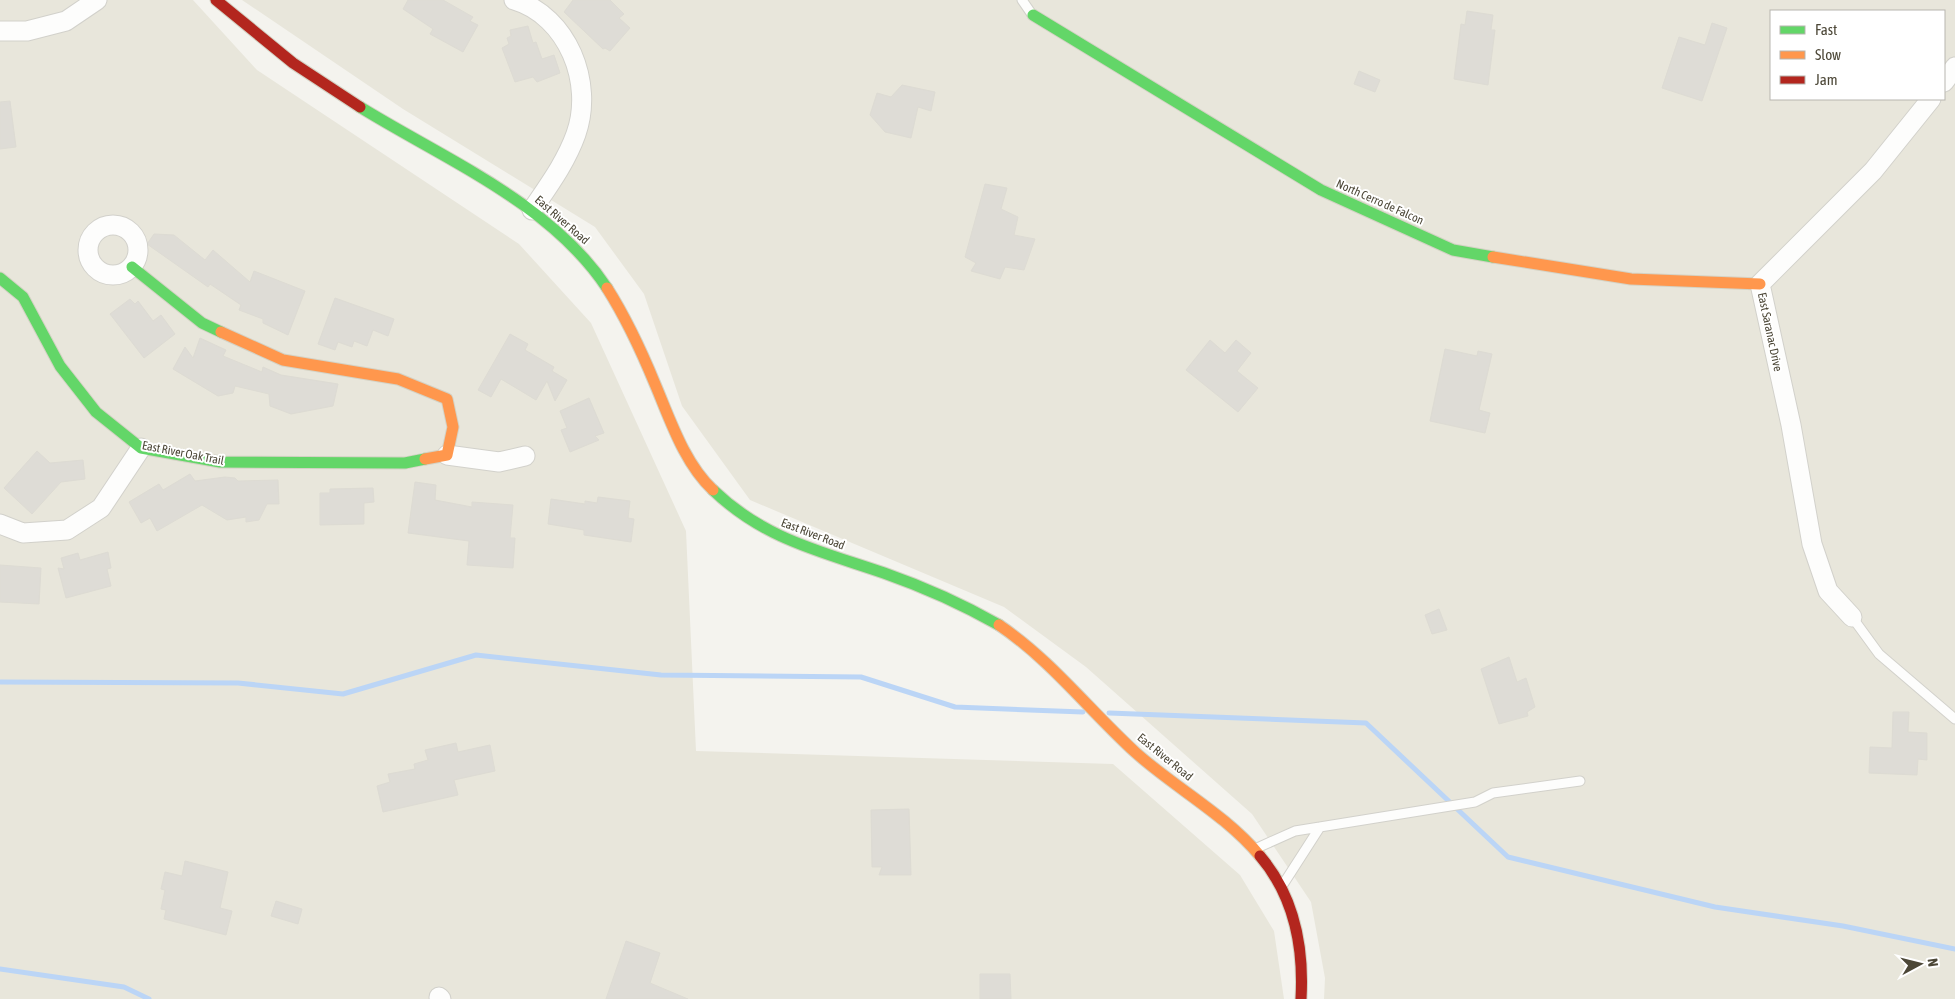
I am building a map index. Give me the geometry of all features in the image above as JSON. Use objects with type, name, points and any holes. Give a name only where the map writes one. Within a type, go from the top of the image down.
[{"type":"street","points":[[0,31],[27,31],[66,21],[97,0]]},
{"type":"street","name":"East River Road","points":[[216,0],[285,58],[333,92],[532,210],[577,249],[608,287],[625,317],[684,451],[715,493],[752,521],[781,538],[887,574],[982,615],[1021,642],[1057,674],[1134,751],[1231,828],[1254,849],[1282,887],[1297,926],[1302,951],[1301,999]]},
{"type":"street","points":[[514,0],[528,4],[554,25],[570,47],[578,70],[582,103],[577,132],[567,158],[532,210]]},
{"type":"street","name":"North Cerro de Falcon","points":[[1033,15],[1321,190],[1453,250],[1631,279],[1760,284]]},
{"type":"street","points":[[1945,81],[1955,68]]},
{"type":"street","name":"East Saranac Drive","points":[[1852,617],[1828,591],[1812,544],[1791,425],[1760,284],[1874,171],[1929,100]]},
{"type":"street","points":[[132,267],[202,323],[282,360],[398,379],[447,399],[453,427],[447,455]]},
{"type":"street","name":"East River Oak Trail","points":[[0,278],[23,297],[60,366],[96,412],[141,448],[220,462],[405,463],[447,455],[499,462],[525,456]]},
{"type":"street","points":[[0,524],[23,533],[67,530],[101,508],[141,448]]},
{"type":"lane","points":[[1022,0],[1033,15]]},
{"type":"lane","points":[[1852,617],[1878,654],[1955,719]]},
{"type":"lane","points":[[1254,849],[1295,831],[1475,802],[1493,793],[1580,781]]},
{"type":"lane","points":[[1282,887],[1320,827]]},
{"type":"shaded area","points":[[0,0],[193,0],[257,70],[519,244],[591,323],[686,531],[696,751],[1113,764],[1240,875],[1274,931],[1284,999],[0,999]]},
{"type":"shaded area","points":[[242,0],[1955,0],[1955,999],[1324,999],[1325,978],[1311,902],[1252,814],[1086,667],[1004,607],[750,500],[682,406],[644,294],[595,227],[403,109]]},
{"type":"building","points":[[408,0],[443,0],[473,17],[470,21],[478,25],[463,52],[430,34],[433,29],[403,9]]},
{"type":"building","points":[[573,0],[610,0],[624,14],[619,18],[630,28],[610,51],[605,48],[603,49],[564,12]]},
{"type":"building","points":[[1467,11],[1493,15],[1491,30],[1495,30],[1488,85],[1454,79],[1461,24],[1465,25]]},
{"type":"building","points":[[1712,23],[1727,28],[1702,101],[1662,88],[1679,37],[1705,45]]},
{"type":"building","points":[[528,26],[533,43],[536,42],[542,59],[554,55],[560,73],[537,82],[533,77],[515,82],[502,48],[509,44],[507,38],[511,36],[510,30]]},
{"type":"building","points":[[1359,71],[1380,80],[1375,92],[1354,84]]},
{"type":"building","points":[[902,85],[935,92],[931,111],[918,107],[911,138],[885,132],[870,115],[877,93],[891,97]]},
{"type":"building","points":[[10,101],[16,147],[0,149],[0,102]]},
{"type":"building","points":[[985,184],[1007,188],[1001,209],[1018,217],[1014,235],[1035,239],[1024,270],[1005,267],[1000,279],[971,271],[976,263],[965,257]]},
{"type":"building","points":[[154,234],[174,235],[205,260],[213,250],[250,282],[254,271],[305,291],[288,335],[263,323],[263,319],[239,310],[241,305],[210,284],[208,287],[147,244]]},
{"type":"building","points":[[335,298],[394,319],[388,336],[373,330],[367,346],[354,341],[352,347],[338,342],[335,350],[318,344]]},
{"type":"building","points":[[130,299],[135,304],[138,301],[153,321],[161,315],[175,334],[144,358],[110,314]]},
{"type":"building","points":[[510,334],[528,344],[525,350],[554,367],[552,371],[567,380],[555,401],[547,381],[536,400],[501,379],[491,397],[478,390]]},
{"type":"building","points":[[200,338],[226,350],[223,356],[262,372],[263,367],[281,375],[338,384],[333,406],[291,414],[270,406],[269,394],[235,386],[233,393],[218,396],[173,369],[185,347],[193,358]]},
{"type":"building","points":[[1210,340],[1225,353],[1236,340],[1251,353],[1237,371],[1258,388],[1238,412],[1186,370]]},
{"type":"building","points":[[1445,349],[1477,356],[1478,351],[1492,354],[1479,410],[1490,413],[1485,433],[1430,421]]},
{"type":"building","points":[[589,398],[604,433],[595,436],[599,440],[570,452],[561,430],[567,428],[560,411]]},
{"type":"building","points":[[37,451],[50,463],[83,460],[85,479],[61,482],[32,514],[4,488]]},
{"type":"building","points":[[190,474],[195,481],[225,477],[235,478],[238,481],[278,480],[279,504],[267,504],[259,520],[246,522],[246,517],[227,520],[202,505],[157,531],[150,518],[141,523],[129,502],[159,484],[163,490]]},
{"type":"building","points":[[415,482],[436,485],[435,500],[472,507],[472,502],[513,505],[510,538],[515,538],[513,568],[467,565],[469,541],[408,533]]},
{"type":"building","points":[[373,488],[374,502],[364,503],[364,524],[320,525],[320,493],[330,493],[330,489]]},
{"type":"building","points":[[598,497],[630,501],[628,518],[634,519],[631,542],[584,535],[584,530],[548,524],[551,499],[585,504],[585,501],[597,503]]},
{"type":"building","points":[[108,552],[111,568],[107,569],[111,586],[66,598],[58,568],[64,569],[61,558],[78,553],[80,560]]},
{"type":"building","points":[[0,565],[41,568],[39,604],[0,602]]},
{"type":"building","points":[[1439,609],[1447,630],[1432,634],[1425,615]]},
{"type":"building","points":[[1509,657],[1517,682],[1526,678],[1535,707],[1527,712],[1528,716],[1499,724],[1481,669]]},
{"type":"building","points":[[1893,712],[1909,712],[1908,732],[1927,733],[1927,760],[1918,759],[1917,775],[1869,773],[1870,747],[1892,748]]},
{"type":"building","points":[[456,743],[458,752],[490,745],[495,771],[454,780],[458,795],[383,812],[377,786],[390,782],[388,774],[415,769],[414,764],[428,760],[425,750]]},
{"type":"building","points":[[909,809],[911,875],[879,875],[882,867],[872,867],[871,810]]},
{"type":"building","points":[[185,861],[228,872],[220,908],[232,911],[226,935],[164,919],[166,910],[161,909],[165,890],[161,889],[165,872],[182,876]]},
{"type":"building","points":[[276,901],[302,909],[298,924],[271,916]]},
{"type":"building","points":[[626,941],[660,953],[650,983],[688,999],[606,999]]},
{"type":"building","points":[[980,974],[1010,974],[1011,999],[980,999]]},
{"type":"waterway","points":[[0,682],[238,683],[343,694],[476,655],[661,675],[861,677],[955,707],[1083,712]]},
{"type":"waterway","points":[[1109,713],[1366,723],[1508,857],[1715,907],[1843,926],[1955,949]]},
{"type":"waterway","points":[[0,969],[124,987],[149,999]]},
{"type":"traffic: fast","points":[[1033,15],[1321,190],[1453,250],[1493,257]]},
{"type":"traffic: fast","points":[[360,107],[494,185],[526,207],[557,231],[584,258],[607,288]]},
{"type":"traffic: fast","points":[[132,267],[202,323],[221,332]]},
{"type":"traffic: fast","points":[[0,278],[23,297],[60,366],[96,412],[141,448],[220,462],[405,463],[425,459]]},
{"type":"traffic: fast","points":[[713,490],[752,521],[794,542],[914,584],[957,603],[999,625]]},
{"type":"traffic: slow","points":[[1493,257],[1631,279],[1760,284]]},
{"type":"traffic: slow","points":[[607,288],[639,347],[672,426],[686,454],[713,490]]},
{"type":"traffic: slow","points":[[221,332],[283,360],[398,379],[447,399],[453,427],[447,455],[425,459]]},
{"type":"traffic: slow","points":[[999,625],[1053,669],[1135,752],[1216,814],[1260,856]]},
{"type":"traffic: jam","points":[[216,0],[293,63],[360,107]]},
{"type":"traffic: jam","points":[[1260,856],[1282,888],[1295,923],[1301,960],[1301,999]]}]
